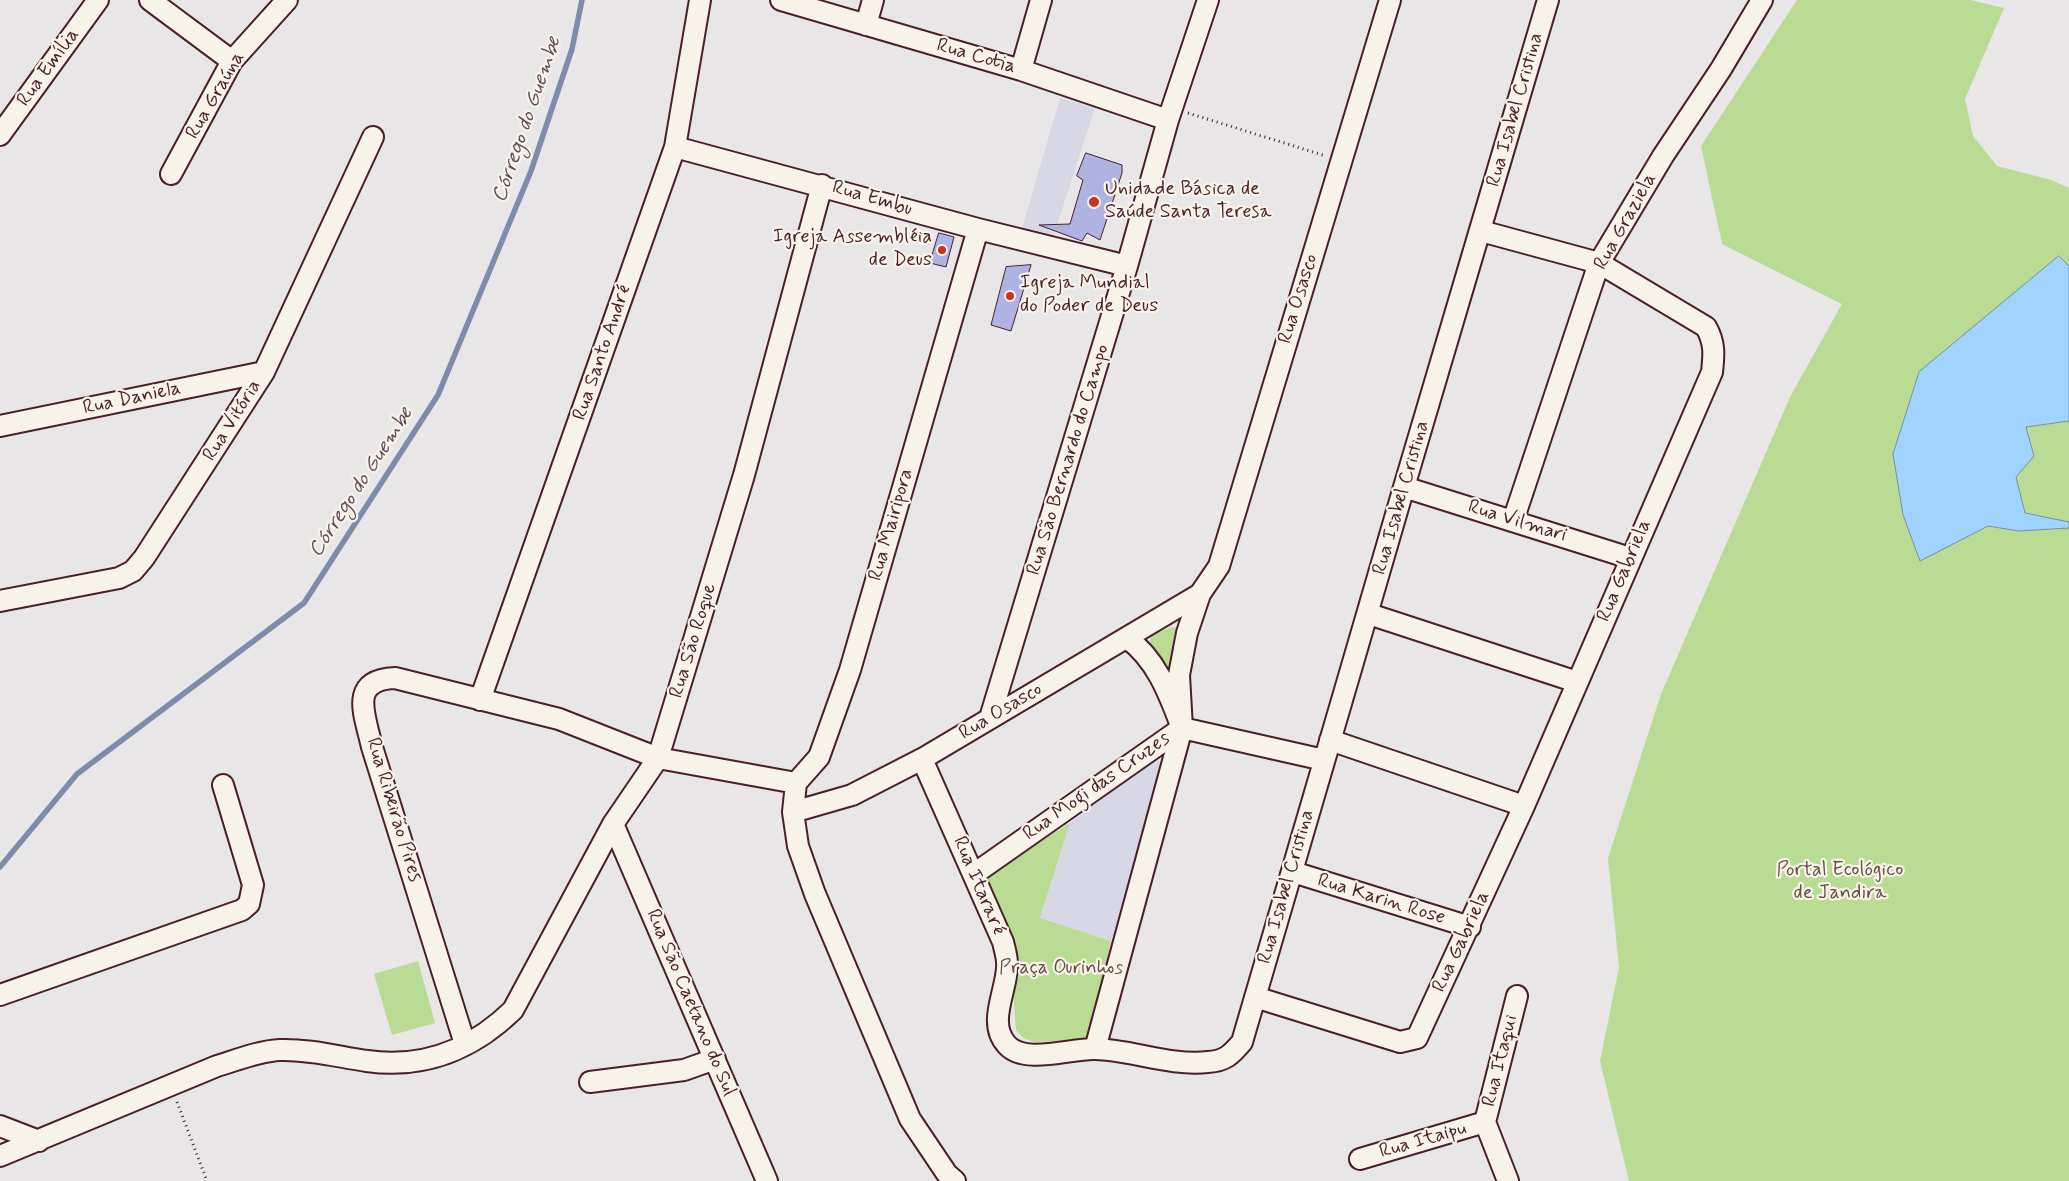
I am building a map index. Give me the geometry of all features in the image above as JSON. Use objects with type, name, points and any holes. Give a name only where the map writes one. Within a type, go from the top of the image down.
[{"type":"street","name":"Rua Emília","points":[[0,135],[98,0]]},
{"type":"street","points":[[150,0],[232,61]]},
{"type":"street","name":"Rua Graúna","points":[[171,174],[232,61],[287,0]]},
{"type":"street","name":"Rua Santo André","points":[[480,700],[675,147],[700,0]]},
{"type":"street","name":"Rua Cotia","points":[[781,0],[1171,114]]},
{"type":"street","points":[[866,25],[873,0]]},
{"type":"street","points":[[1021,70],[1041,0]]},
{"type":"street","name":"Rua São Bernardo do Campo","points":[[990,718],[1171,114],[1208,0]]},
{"type":"street","name":"Rua Osasco","points":[[1095,1049],[1182,728],[1179,675],[1187,633],[1200,594],[1219,566],[1390,0]]},
{"type":"street","name":"Rua Isabel Cristina","points":[[1095,1049],[1171,1062],[1208,1062],[1230,1056],[1242,1042],[1548,0]]},
{"type":"street","name":"Rua Graziela","points":[[1513,521],[1599,263],[1663,156],[1721,69],[1762,0]]},
{"type":"street","name":"Rua Vitória","points":[[0,601],[119,578],[133,571],[153,546],[264,372],[373,136]]},
{"type":"street","name":"Rua Embu","points":[[675,147],[822,185],[978,229],[1127,266]]},
{"type":"street","name":"Rua São Roque","points":[[0,1156],[217,1066],[279,1050],[316,1052],[395,1064],[436,1058],[492,1030],[513,1010],[613,824],[658,758],[744,476],[822,185]]},
{"type":"street","name":"Rua Mairipora","points":[[796,783],[819,757],[850,670],[978,229]]},
{"type":"street","name":"Rua Gabriela","points":[[1255,996],[1400,1042],[1417,1038],[1470,927],[1524,806],[1712,372],[1713,339],[1706,327],[1599,263],[1481,231]]},
{"type":"street","name":"Rua Daniela","points":[[0,426],[264,372]]},
{"type":"street","name":"Rua Vilmari","points":[[1404,487],[1630,558]]},
{"type":"street","name":"Rua Osasco","points":[[793,812],[852,795],[922,759],[1200,594]]},
{"type":"street","points":[[1369,614],[1577,682]]},
{"type":"street","name":"Rua Mogi das Cruzes","points":[[974,874],[1182,728],[1152,662],[1142,649],[1127,638]]},
{"type":"street","name":"Rua Ribeirão Pires","points":[[465,1044],[372,747],[363,697],[366,689],[372,683],[382,679],[395,678],[559,719],[658,758],[796,783]]},
{"type":"street","points":[[1182,728],[1324,760]]},
{"type":"street","points":[[1330,740],[1524,806]]},
{"type":"street","name":"Rua Itararé","points":[[922,759],[1003,942],[1007,970],[998,1016],[999,1031],[1006,1045],[1016,1052],[1034,1055],[1095,1049]]},
{"type":"street","points":[[796,783],[793,812],[798,846],[815,894],[910,1119],[946,1174],[955,1181]]},
{"type":"street","points":[[0,995],[242,910],[249,904],[253,885],[223,785]]},
{"type":"street","name":"Rua São Caetano do Sul","points":[[613,824],[767,1181]]},
{"type":"street","name":"Rua Karin Rose","points":[[1293,872],[1470,927]]},
{"type":"street","name":"Rua Itaqui","points":[[1508,1181],[1485,1122],[1517,996]]},
{"type":"street","points":[[590,1082],[684,1070],[714,1059]]},
{"type":"street","name":"Rua Itaipu","points":[[1360,1159],[1485,1122]]},
{"type":"street","points":[[0,1126],[39,1141]]},
{"type":"path","points":[[1171,114],[1340,161]]},
{"type":"path","points":[[170,1085],[207,1181]]},
{"type":"shaded area","points":[[1060,98],[1095,108],[1053,237],[1022,229]]},
{"type":"shaded area","points":[[1158,760],[1162,767],[1111,941],[1040,919],[1070,823],[1151,762]]},
{"type":"green space","name":"Portal Ecológico de Jandira","points":[[1797,0],[1970,0],[2004,8],[1965,99],[1973,136],[1997,166],[2051,180],[2069,188],[2069,1181],[1629,1181],[1600,1061],[1619,967],[1608,858],[1661,694],[1791,395],[1842,304],[1722,244],[1701,146]]},
{"type":"green space","points":[[1171,627],[1177,628],[1175,679],[1169,680],[1149,647],[1151,636]]},
{"type":"green space","name":"Praça Ourinhos","points":[[1070,823],[1040,918],[1111,941],[1089,1036],[1080,1040],[1034,1042],[1023,1038],[1016,1030],[1013,991],[1019,976],[1019,960],[986,880],[990,873]]},
{"type":"green space","points":[[418,961],[435,1023],[392,1035],[374,974]]},
{"type":"water","points":[[2059,256],[2069,266],[2069,421],[2026,427],[2034,456],[2016,477],[2025,513],[2069,522],[2069,528],[2019,531],[1988,526],[1920,561],[1903,515],[1893,454],[1919,372]]},
{"type":"building","name":"Unidade Básica de Saúde Santa Teresa","points":[[1086,153],[1122,165],[1122,173],[1100,240],[1087,233],[1082,241],[1039,225],[1070,224],[1083,180],[1077,176]]},
{"type":"building","name":"Igreja Assembléia de Deus","points":[[939,233],[954,237],[946,267],[930,263]]},
{"type":"building","name":"Igreja Mundial do Poder de Deus","points":[[1031,265],[1011,331],[991,325],[1006,267]]},
{"type":"waterway","name":"Córrego do Guembe","points":[[0,867],[77,774],[304,603],[438,395],[531,171],[572,49],[582,0]]},
{"type":"place","name":"Unidade Básica de Saúde Santa Teresa","points":[[1094,202]]},
{"type":"place","name":"Igreja Assembléia de Deus","points":[[942,250]]},
{"type":"place","name":"Igreja Mundial do Poder de Deus","points":[[1010,296]]}]
